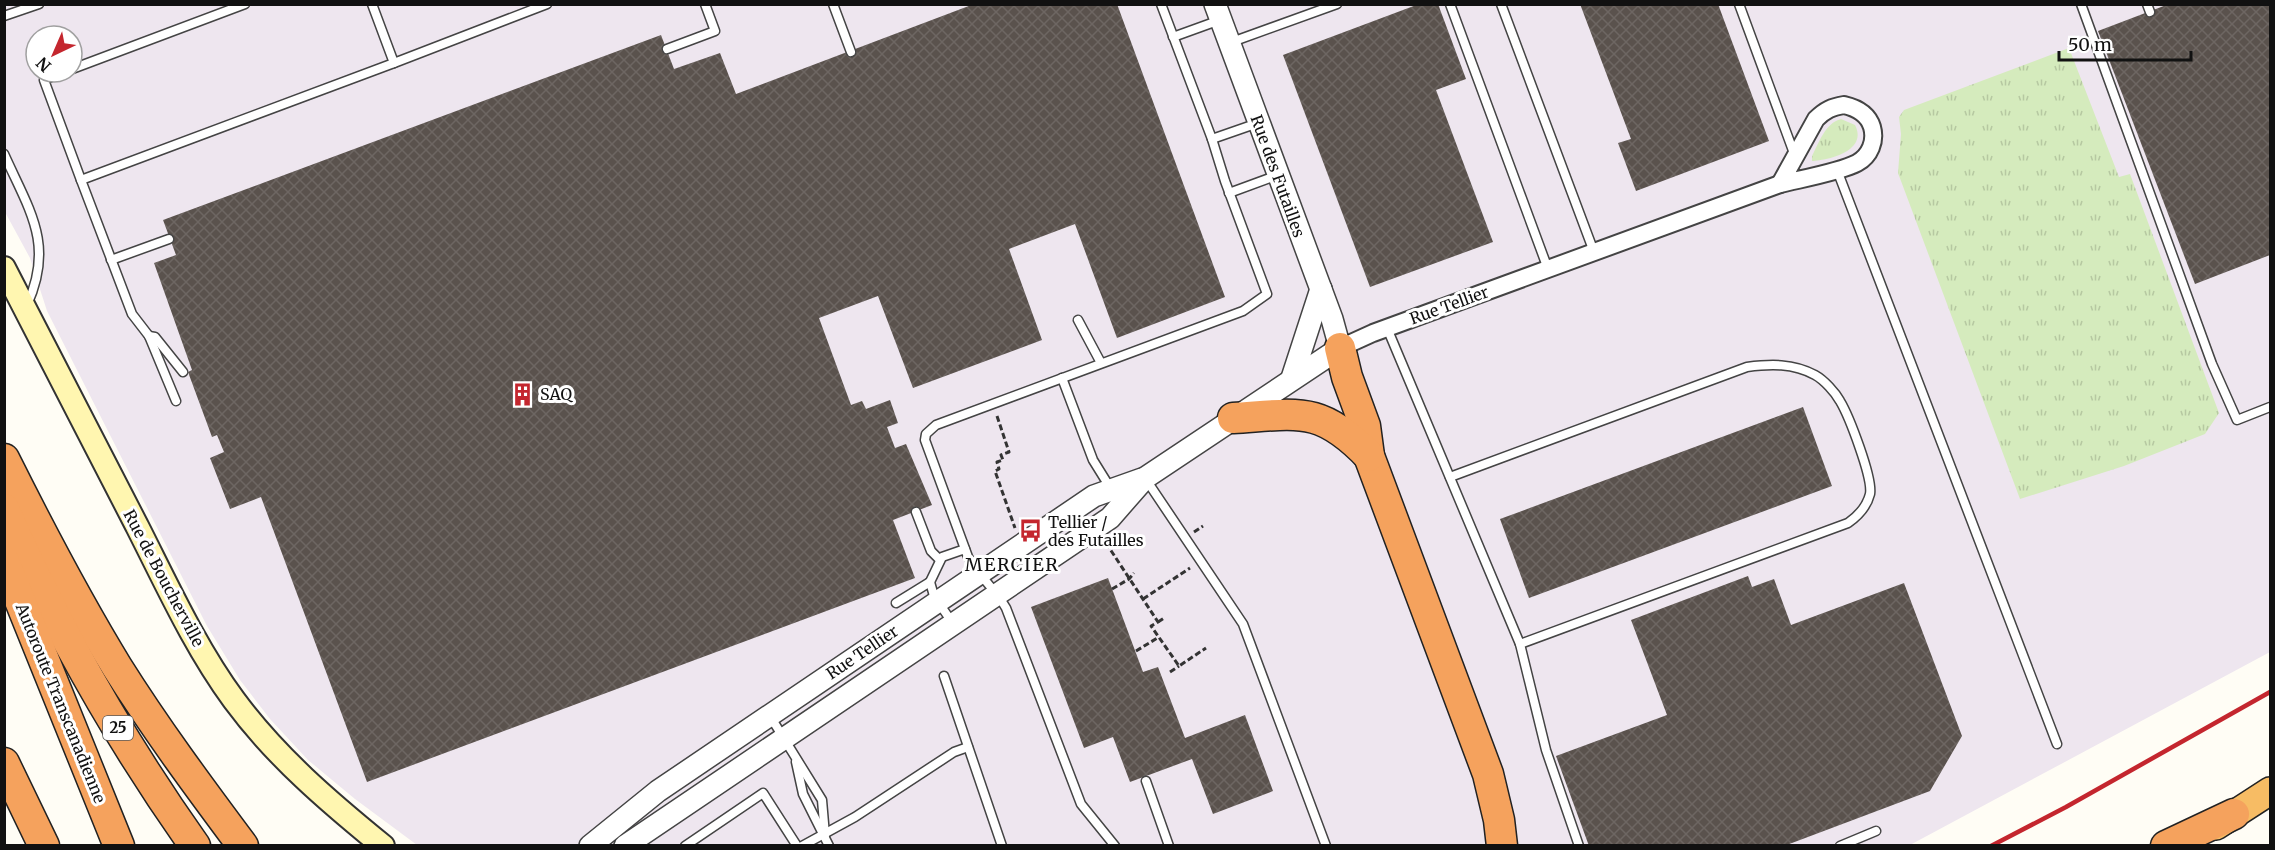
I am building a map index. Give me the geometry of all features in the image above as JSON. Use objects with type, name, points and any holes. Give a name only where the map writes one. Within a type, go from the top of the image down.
[{"type":"highway","points":[[1340,348],[1347,376],[1365,426],[1369,456],[1480,751],[1495,799],[1502,846]]},
{"type":"highway","points":[[1233,418],[1293,414],[1314,417],[1346,433],[1369,456]]},
{"type":"highway","points":[[4,459],[68,581],[117,666],[189,775],[243,846]]},
{"type":"highway","name":"Autoroute Transcanadienne","points":[[4,509],[84,672],[195,846]]},
{"type":"highway","name":"Autoroute Transcanadienne","points":[[4,561],[118,846]]},
{"type":"highway","points":[[4,763],[44,846]]},
{"type":"highway","points":[[2185,846],[2271,791]]},
{"type":"highway","points":[[2166,846],[2234,814]]},
{"type":"main road","name":"Rue de Boucherville","points":[[4,268],[183,616],[221,680],[261,734],[290,765],[383,846]]},
{"type":"street","name":"Rue des Futailles","points":[[1217,12],[1321,289],[1340,348]]},
{"type":"street","name":"Rue Tellier","points":[[590,846],[658,791],[1094,496],[1117,497],[1340,348],[1388,328],[1780,184],[1857,163],[1865,157],[1873,140],[1870,122],[1854,107],[1833,106],[1824,111],[1816,119],[1780,184]]},
{"type":"street","points":[[1292,378],[1321,289]]},
{"type":"street","name":"Rue Tellier","points":[[625,846],[1110,518],[1117,497]]},
{"type":"lane","points":[[4,16],[39,4]]},
{"type":"lane","points":[[84,64],[245,4]]},
{"type":"lane","points":[[372,4],[394,63]]},
{"type":"lane","points":[[81,180],[547,4]]},
{"type":"lane","points":[[667,49],[715,30],[705,4]]},
{"type":"lane","points":[[833,4],[851,52]]},
{"type":"lane","points":[[1115,846],[1081,804],[1006,608],[998,595],[979,574],[965,549],[925,441],[926,434],[936,425],[1243,311],[1267,294],[1161,4]]},
{"type":"lane","points":[[1229,43],[1337,4]]},
{"type":"lane","points":[[1450,4],[1548,269]]},
{"type":"lane","points":[[1501,4],[1594,252]]},
{"type":"lane","points":[[1739,4],[1795,157]]},
{"type":"lane","points":[[2081,4],[2212,364],[2236,420],[2271,407]]},
{"type":"lane","points":[[1173,37],[1217,12]]},
{"type":"lane","points":[[45,84],[132,314],[149,336],[176,401]]},
{"type":"lane","points":[[1212,139],[1258,123]]},
{"type":"lane","points":[[4,154],[26,204],[39,242],[36,286],[25,308]]},
{"type":"lane","points":[[1837,170],[2056,744]]},
{"type":"lane","points":[[1229,193],[1278,175]]},
{"type":"lane","points":[[111,260],[169,239]]},
{"type":"lane","points":[[1078,320],[1101,363]]},
{"type":"lane","points":[[1388,328],[1520,644],[1546,750],[1579,846]]},
{"type":"lane","points":[[149,336],[155,337],[183,372]]},
{"type":"lane","points":[[1450,477],[1747,367],[1775,365],[1801,369],[1817,375],[1840,401],[1868,476],[1870,492],[1865,506],[1857,517],[1848,523],[1520,644]]},
{"type":"lane","points":[[1062,378],[1093,460],[1117,497]]},
{"type":"lane","points":[[1145,478],[1243,624],[1263,672],[1326,846]]},
{"type":"lane","points":[[916,512],[932,551],[940,560]]},
{"type":"lane","points":[[896,603],[930,582],[940,560],[946,555],[965,549]]},
{"type":"lane","points":[[930,582],[938,602],[954,625]]},
{"type":"lane","points":[[944,676],[1002,846]]},
{"type":"lane","points":[[770,716],[822,800],[825,835]]},
{"type":"lane","points":[[802,846],[873,807],[954,752],[968,747]]},
{"type":"lane","points":[[796,758],[803,794],[829,846]]},
{"type":"lane","points":[[1146,781],[1166,845]]},
{"type":"lane","points":[[685,846],[763,793],[797,846]]},
{"type":"lane","points":[[1840,846],[1876,831]]},
{"type":"path","points":[[992,404],[1009,452],[1001,455],[1003,460],[997,462],[999,469],[994,471],[1017,531]]},
{"type":"path","points":[[1104,541],[1158,622]]},
{"type":"path","points":[[1143,599],[1190,568]]},
{"type":"path","points":[[1112,589],[1129,579],[1134,573]]},
{"type":"path","points":[[1164,618],[1151,626],[1179,666]]},
{"type":"path","points":[[1136,651],[1159,637]]},
{"type":"path","points":[[1170,672],[1206,648]]},
{"type":"shaded area","points":[[4,5],[2270,5],[2270,652],[1910,845],[417,845],[355,799],[308,760],[270,719],[240,680],[207,626],[47,311],[30,258],[5,212]]},
{"type":"green space","points":[[2069,48],[2119,177],[2130,174],[2219,413],[2205,434],[2124,466],[2020,499],[1898,173],[1901,134],[1899,117],[1904,110]]},
{"type":"green space","points":[[1841,119],[1855,125],[1858,134],[1852,147],[1837,156],[1812,161],[1812,156],[1823,134],[1835,121]]},
{"type":"building","name":"SAQ","points":[[974,4],[1117,4],[1225,297],[1117,338],[1075,224],[1009,249],[1042,340],[913,388],[878,296],[819,318],[851,405],[862,401],[866,409],[890,400],[898,423],[887,427],[895,448],[906,444],[932,505],[893,520],[915,578],[367,782],[261,497],[230,509],[210,458],[224,452],[217,435],[212,437],[188,372],[192,370],[154,263],[176,255],[163,220],[661,35],[674,69],[720,53],[736,94]]},
{"type":"building","points":[[1419,4],[1438,4],[1466,79],[1436,90],[1493,242],[1370,287],[1283,55]]},
{"type":"building","points":[[1580,4],[1718,4],[1769,141],[1636,191],[1618,143],[1631,139]]},
{"type":"building","points":[[2169,4],[2270,4],[2270,255],[2195,284],[2098,31]]},
{"type":"building","points":[[1803,407],[1832,486],[1529,598],[1500,519]]},
{"type":"building","points":[[1748,576],[1752,587],[1774,579],[1791,625],[1904,583],[1962,736],[1930,791],[1784,846],[1589,846],[1556,756],[1667,715],[1631,620]]},
{"type":"building","points":[[1108,578],[1143,672],[1158,667],[1185,738],[1245,715],[1273,791],[1213,814],[1192,759],[1130,782],[1113,737],[1084,748],[1031,607]]},
{"type":"railway","points":[[1991,846],[2066,807],[2270,692]]},
{"type":"place","name":"SAQ","points":[[522,394]]},
{"type":"place","name":"Tellier / des Futailles","points":[[1030,531]]},
{"type":"district","name":"MERCIER","points":[[1012,565]]}]
